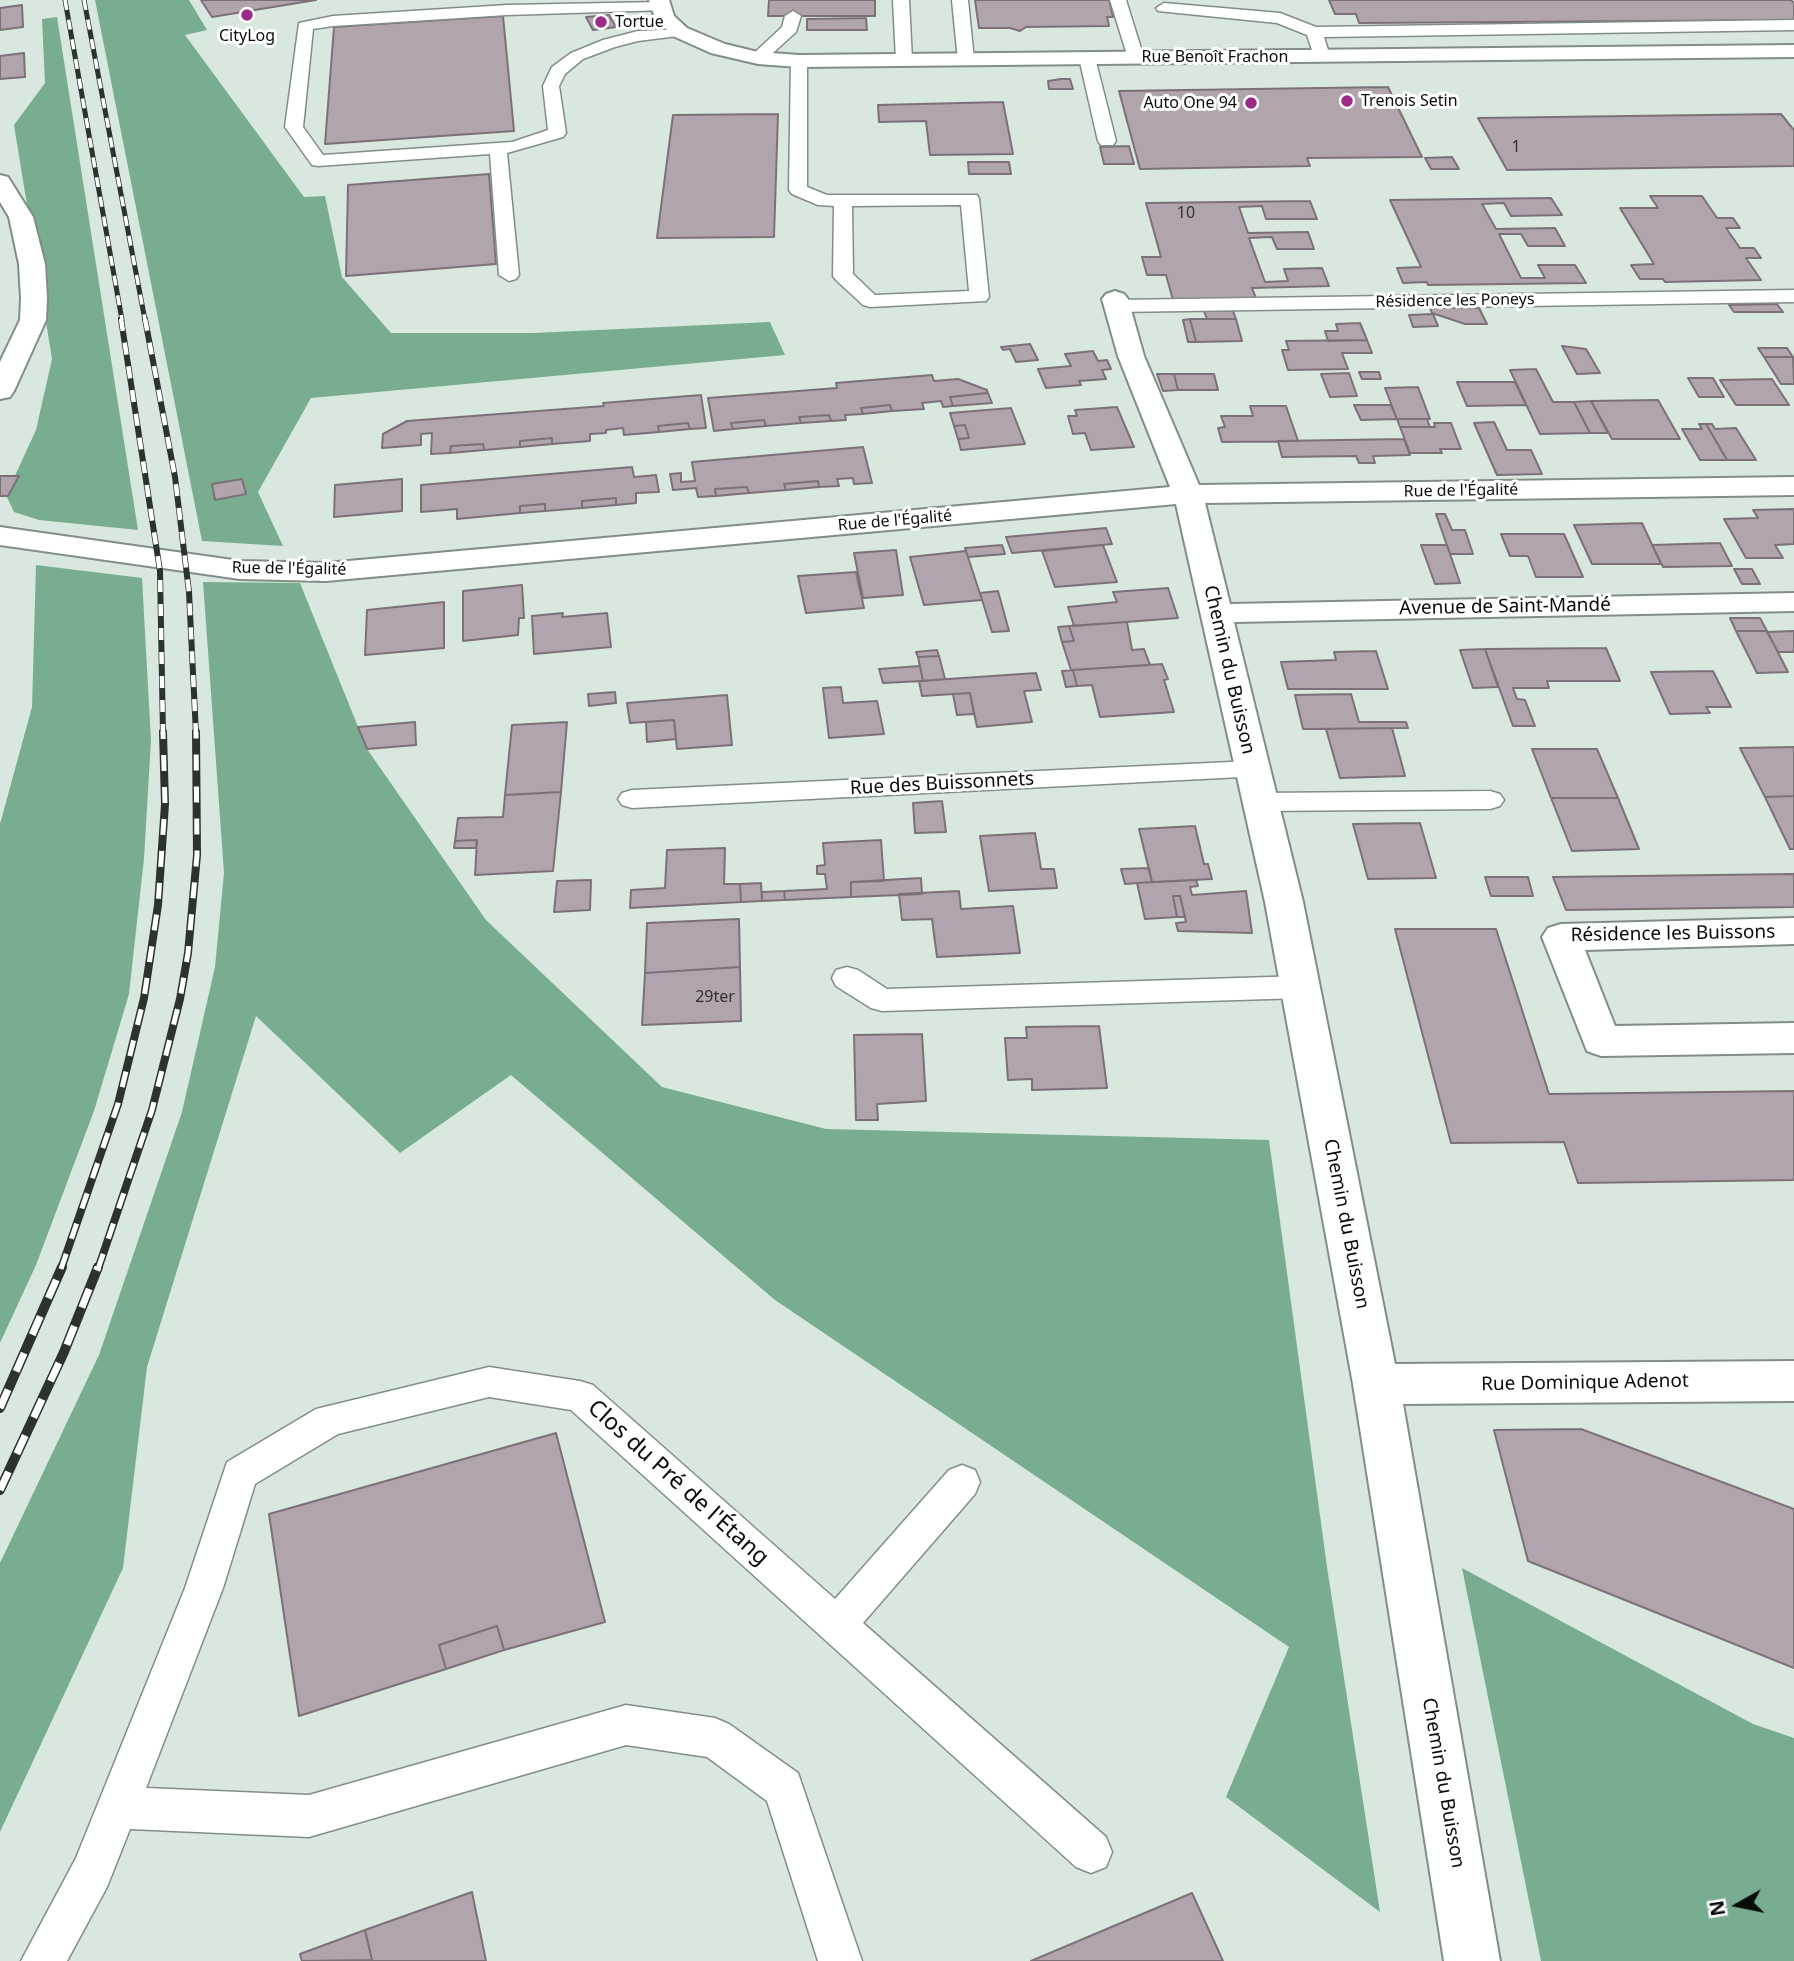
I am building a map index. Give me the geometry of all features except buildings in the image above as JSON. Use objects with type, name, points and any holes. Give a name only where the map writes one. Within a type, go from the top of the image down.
[{"type":"street","name":"Rue Benoît Frachon","points":[[659,3],[665,18],[680,32],[719,49],[758,58],[799,61],[1794,51]]},
{"type":"street","points":[[0,182],[21,217],[32,264],[34,298],[33,320],[0,391]]},
{"type":"street","name":"Chemin du Buisson","points":[[1116,302],[1131,356],[1188,494],[1302,987],[1376,1384],[1472,1961]]},
{"type":"street","name":"Rue de l'Égalité","points":[[0,536],[240,570],[326,572],[1188,494],[1794,486]]},
{"type":"street","name":"Avenue de Saint-Mandé","points":[[1216,615],[1239,612],[1794,602]]},
{"type":"street","name":"Résidence les Buissons","points":[[1794,932],[1561,937],[1601,1041],[1794,1038]]},
{"type":"street","name":"Rue Dominique Adenot","points":[[1376,1384],[1794,1381]]},
{"type":"lane","points":[[901,0],[904,61]]},
{"type":"lane","points":[[960,0],[966,60]]},
{"type":"lane","points":[[1118,0],[1136,58]]},
{"type":"lane","points":[[659,3],[333,21],[305,26],[294,127],[317,161],[514,147],[557,133],[551,86],[558,71],[578,56],[629,38],[680,32]]},
{"type":"lane","points":[[1164,9],[1280,18],[1314,32],[1794,25]]},
{"type":"lane","points":[[758,58],[790,29],[793,16]]},
{"type":"lane","points":[[1314,32],[1323,57]]},
{"type":"lane","points":[[1087,58],[1107,141]]},
{"type":"lane","points":[[799,61],[798,190],[825,201],[970,199],[979,297],[870,301],[843,276],[843,201]]},
{"type":"lane","points":[[498,148],[509,275]]},
{"type":"lane","name":"Résidence les Poneys","points":[[1116,302],[1794,296]]},
{"type":"lane","name":"Rue des Buissonnets","points":[[632,799],[1256,786],[1490,800]]},
{"type":"lane","points":[[847,978],[882,1000],[1302,987]]},
{"type":"lane","name":"Clos du Pré de l'Étang","points":[[43,1961],[92,1872],[204,1588],[240,1474],[329,1420],[489,1382],[580,1396],[1091,1852]]},
{"type":"lane","points":[[837,1625],[962,1482]]},
{"type":"lane","points":[[117,1808],[310,1816],[626,1725],[715,1738],[783,1788],[840,1961]]},
{"type":"green space","points":[[95,0],[189,0],[207,30],[185,35],[304,197],[325,196],[342,277],[391,333],[533,333],[770,322],[785,355],[311,398],[258,492],[283,546],[202,541]]},
{"type":"green space","points":[[57,17],[138,530],[39,520],[14,512],[6,495],[36,430],[52,359],[14,125],[45,83],[42,19]]},
{"type":"green space","points":[[36,565],[142,578],[151,740],[144,859],[129,994],[94,1111],[36,1265],[0,1343],[0,824],[32,707]]},
{"type":"green space","points":[[203,582],[300,583],[367,749],[486,920],[662,1087],[826,1129],[1269,1140],[1327,1567],[1380,1912],[1226,1797],[1289,1647],[775,1300],[511,1075],[400,1153],[256,1016],[147,1367],[123,1568],[0,1832],[0,1563],[99,1355],[182,1112],[215,967],[224,873]]},
{"type":"green space","points":[[1462,1568],[1753,1724],[1794,1738],[1794,1961],[1541,1961]]},
{"type":"railway","points":[[65,0],[122,320]]},
{"type":"railway","points":[[84,0],[145,320]]},
{"type":"railway","points":[[121,319],[160,571],[163,734]]},
{"type":"railway","points":[[145,319],[175,477],[189,592],[196,734]]},
{"type":"railway","points":[[61,1269],[118,1104],[144,998],[158,905],[165,804],[163,732]]},
{"type":"railway","points":[[98,1269],[152,1110],[180,999],[188,953],[197,855],[196,732]]},
{"type":"railway","points":[[0,1408],[62,1267]]},
{"type":"railway","points":[[0,1490],[64,1352],[98,1267]]},
{"type":"place","name":"CityLog","points":[[247,15]]},
{"type":"place","name":"Tortue","points":[[601,22]]},
{"type":"place","name":"Trenois Setin","points":[[1347,101]]},
{"type":"place","name":"Auto One 94","points":[[1251,103]]}]
